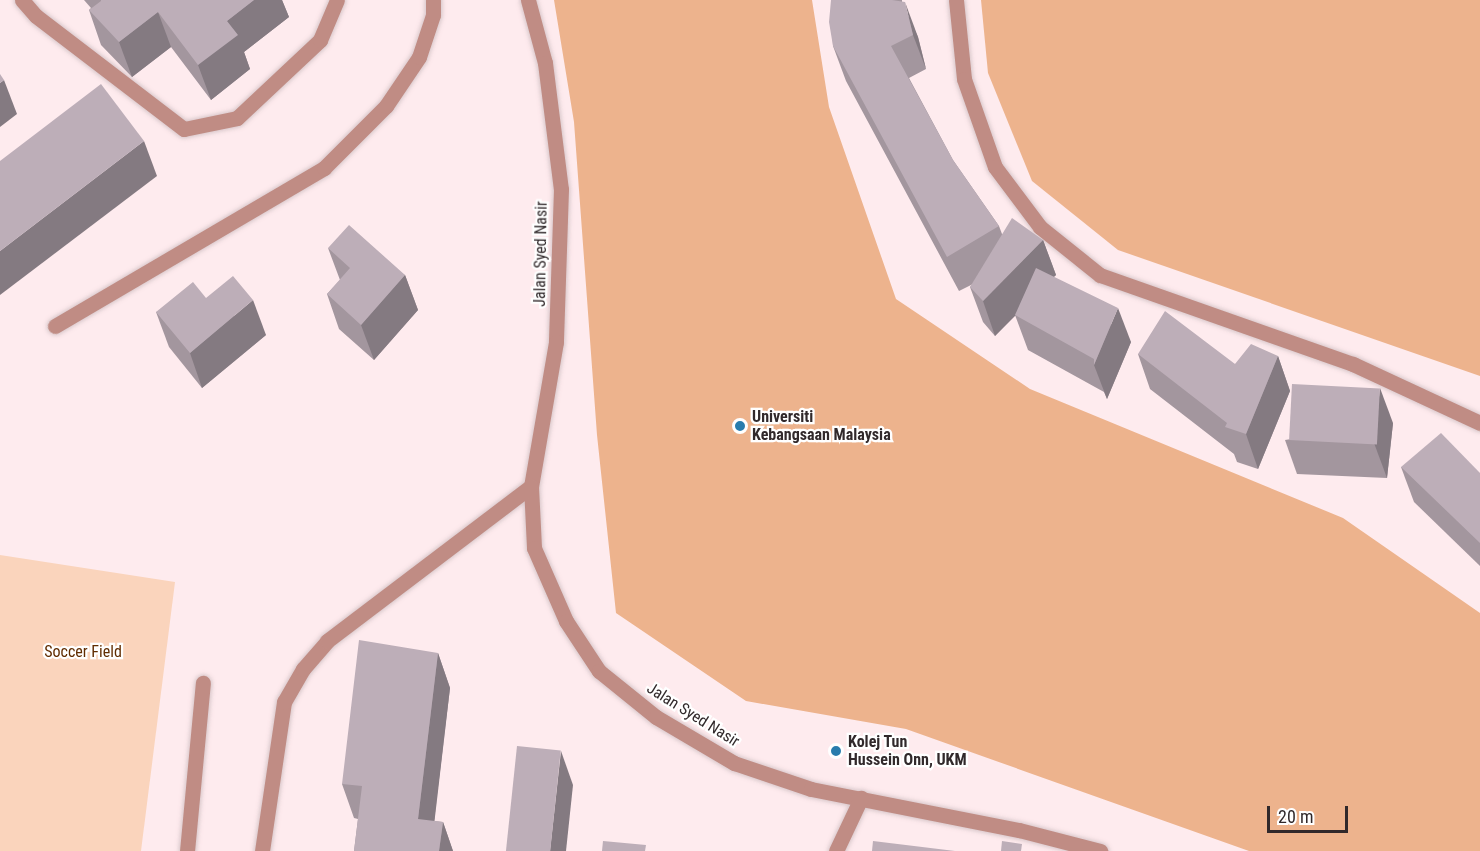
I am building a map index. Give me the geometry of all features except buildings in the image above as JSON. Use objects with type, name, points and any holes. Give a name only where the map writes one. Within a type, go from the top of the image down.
[{"type":"street","points":[[22,0],[36,16],[184,129],[237,118],[320,40],[337,0]]},
{"type":"street","points":[[55,326],[324,168],[386,106],[419,57],[433,15],[433,0]]},
{"type":"street","name":"Jalan Syed Nasir","points":[[528,0],[545,63],[561,189],[556,342],[531,486],[534,549],[566,621],[598,671],[656,717],[734,763],[811,789],[1019,830],[1100,851]]},
{"type":"street","points":[[956,0],[964,79],[995,167],[1040,227],[1100,275],[1353,364],[1480,423]]},
{"type":"street","points":[[262,851],[284,702],[303,669],[327,641],[531,486]]},
{"type":"street","points":[[187,851],[203,683]]},
{"type":"street","points":[[836,851],[861,798]]},
{"type":"green space","name":"Soccer Field","points":[[0,555],[175,582],[141,851],[0,851]]},
{"type":"shaded area","points":[[554,0],[812,0],[829,107],[896,299],[1030,389],[1343,518],[1480,613],[1480,851],[1249,851],[906,729],[746,701],[616,613],[597,435],[574,122]]},
{"type":"shaded area","points":[[981,0],[1480,0],[1480,376],[1118,250],[1032,181],[988,73]]},
{"type":"place","name":"Universiti Kebangsaan Malaysia","points":[[740,426]]},
{"type":"place","name":"Kolej Tun Hussein Onn, UKM","points":[[836,751]]}]
